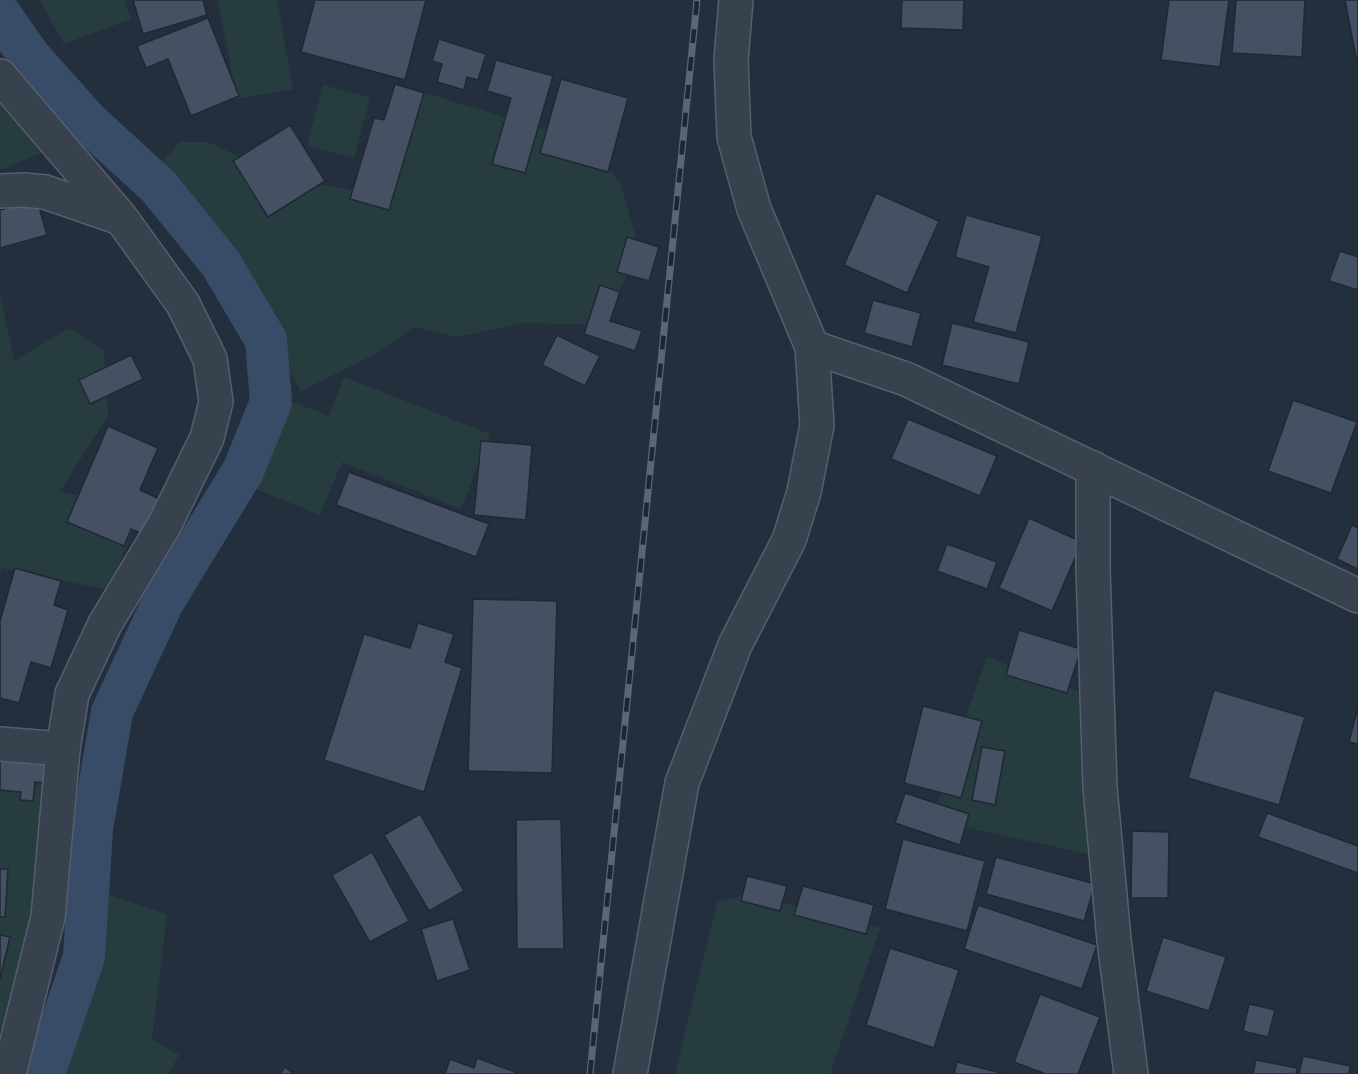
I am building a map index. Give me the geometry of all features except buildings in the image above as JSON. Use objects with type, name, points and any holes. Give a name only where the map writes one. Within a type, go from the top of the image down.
[{"type":"street","points":[[630,1074],[682,783],[735,645],[789,540],[804,492],[817,425],[812,347],[754,209],[734,137],[731,60],[736,0]]},
{"type":"street","points":[[0,76],[121,218],[183,304],[210,358],[216,402],[207,438],[165,524],[105,624],[72,694],[63,749],[48,917],[9,1074]]},
{"type":"street","points":[[0,191],[45,192],[121,218]]},
{"type":"street","points":[[812,347],[906,378],[1358,596]]},
{"type":"street","points":[[1093,468],[1093,568],[1100,787],[1114,940],[1131,1074]]},
{"type":"street","points":[[0,744],[63,749]]},
{"type":"green space","points":[[40,0],[125,0],[131,19],[64,44]]},
{"type":"green space","points":[[218,0],[277,0],[293,89],[237,99]]},
{"type":"green space","points":[[323,85],[370,97],[354,158],[307,146]]},
{"type":"green space","points":[[412,89],[584,141],[621,184],[639,249],[604,325],[524,323],[456,337],[414,327],[377,353],[301,391],[229,266],[156,176],[162,163],[179,142],[208,142],[289,180],[366,192]]},
{"type":"green space","points":[[0,98],[41,153],[0,170]]},
{"type":"green space","points":[[0,293],[14,361],[69,328],[104,351],[108,416],[60,491],[140,512],[109,590],[2,568],[0,574]]},
{"type":"green space","points":[[344,377],[490,434],[461,509],[342,462],[320,515],[251,487],[285,399],[329,416]]},
{"type":"green space","points":[[987,657],[1088,695],[1097,856],[934,818],[950,761]]},
{"type":"green space","points":[[0,768],[49,772],[41,928],[0,1033]]},
{"type":"green space","points":[[100,892],[167,914],[152,1039],[179,1055],[168,1074],[64,1074],[95,960]]},
{"type":"green space","points":[[751,894],[880,928],[830,1074],[675,1074],[717,902]]},
{"type":"waterway","points":[[0,14],[30,57],[88,122],[159,187],[221,264],[266,340],[271,402],[243,471],[163,602],[112,712],[92,829],[84,957],[44,1074]]},
{"type":"railway","points":[[590,1074],[697,0]]}]
